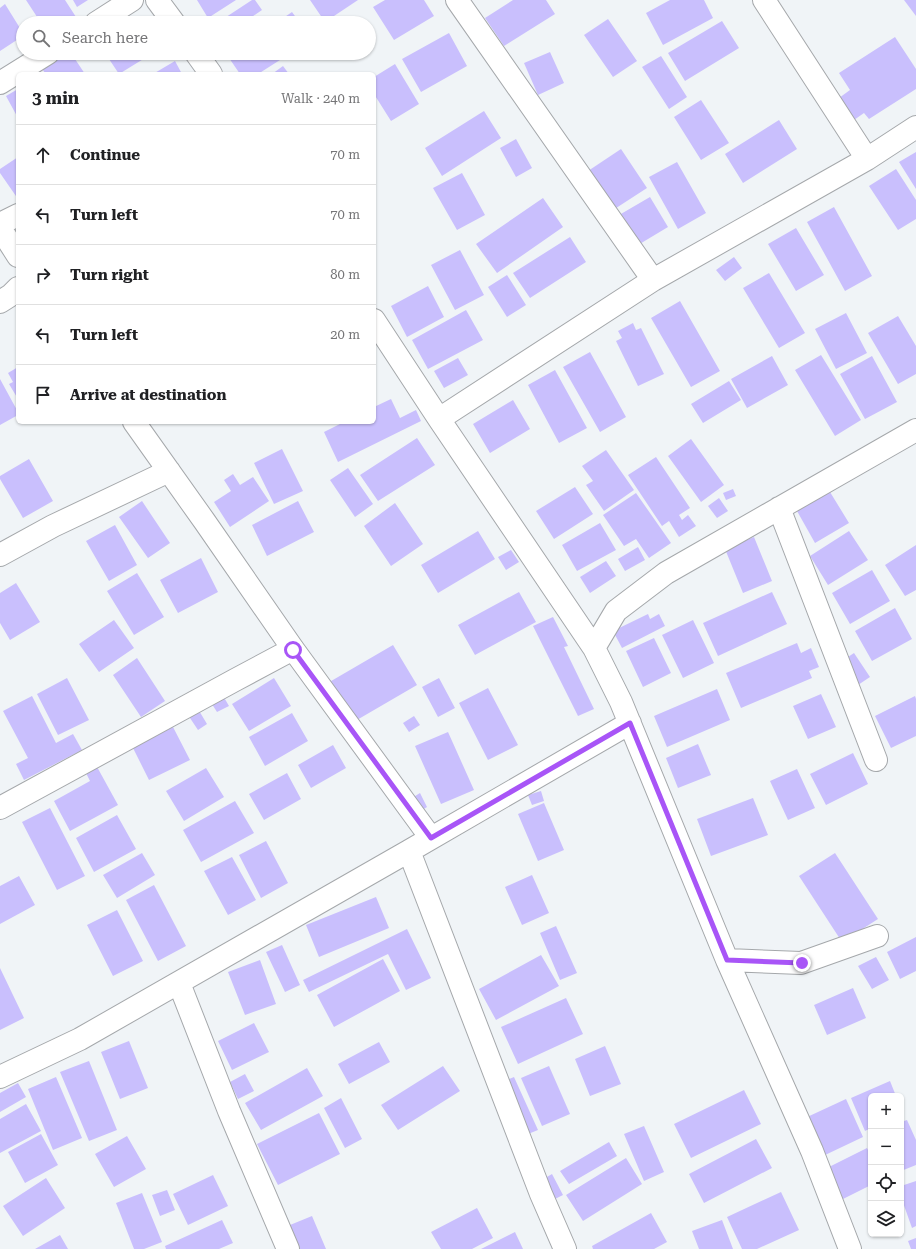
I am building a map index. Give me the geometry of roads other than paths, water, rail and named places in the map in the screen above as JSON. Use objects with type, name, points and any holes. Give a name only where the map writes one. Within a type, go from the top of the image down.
[{"type":"street","points":[[107,16],[132,0]]},
{"type":"street","points":[[157,0],[169,16]]},
{"type":"street","points":[[457,0],[653,280]]},
{"type":"street","points":[[764,0],[867,159]]},
{"type":"street","points":[[18,72],[37,60]]},
{"type":"street","points":[[201,60],[210,72]]},
{"type":"street","points":[[0,83],[16,73]]},
{"type":"street","points":[[439,419],[653,280],[867,159],[916,127]]},
{"type":"street","points":[[0,224],[16,216]]},
{"type":"street","points":[[0,228],[16,253]]},
{"type":"street","points":[[0,302],[16,290]]},
{"type":"street","points":[[376,323],[594,648],[630,723],[727,960],[812,1151],[850,1249]]},
{"type":"street","points":[[135,424],[293,650],[431,838]]},
{"type":"street","points":[[594,648],[616,611],[666,573],[916,430]]},
{"type":"street","points":[[0,555],[53,526],[169,471]]},
{"type":"street","points":[[779,508],[876,760]]},
{"type":"street","points":[[0,808],[293,650]]},
{"type":"street","points":[[0,1077],[80,1039],[630,723]]},
{"type":"street","points":[[409,851],[540,1194],[564,1249]]},
{"type":"street","points":[[727,960],[802,963],[877,936]]},
{"type":"street","points":[[179,983],[229,1111],[288,1249]]}]
